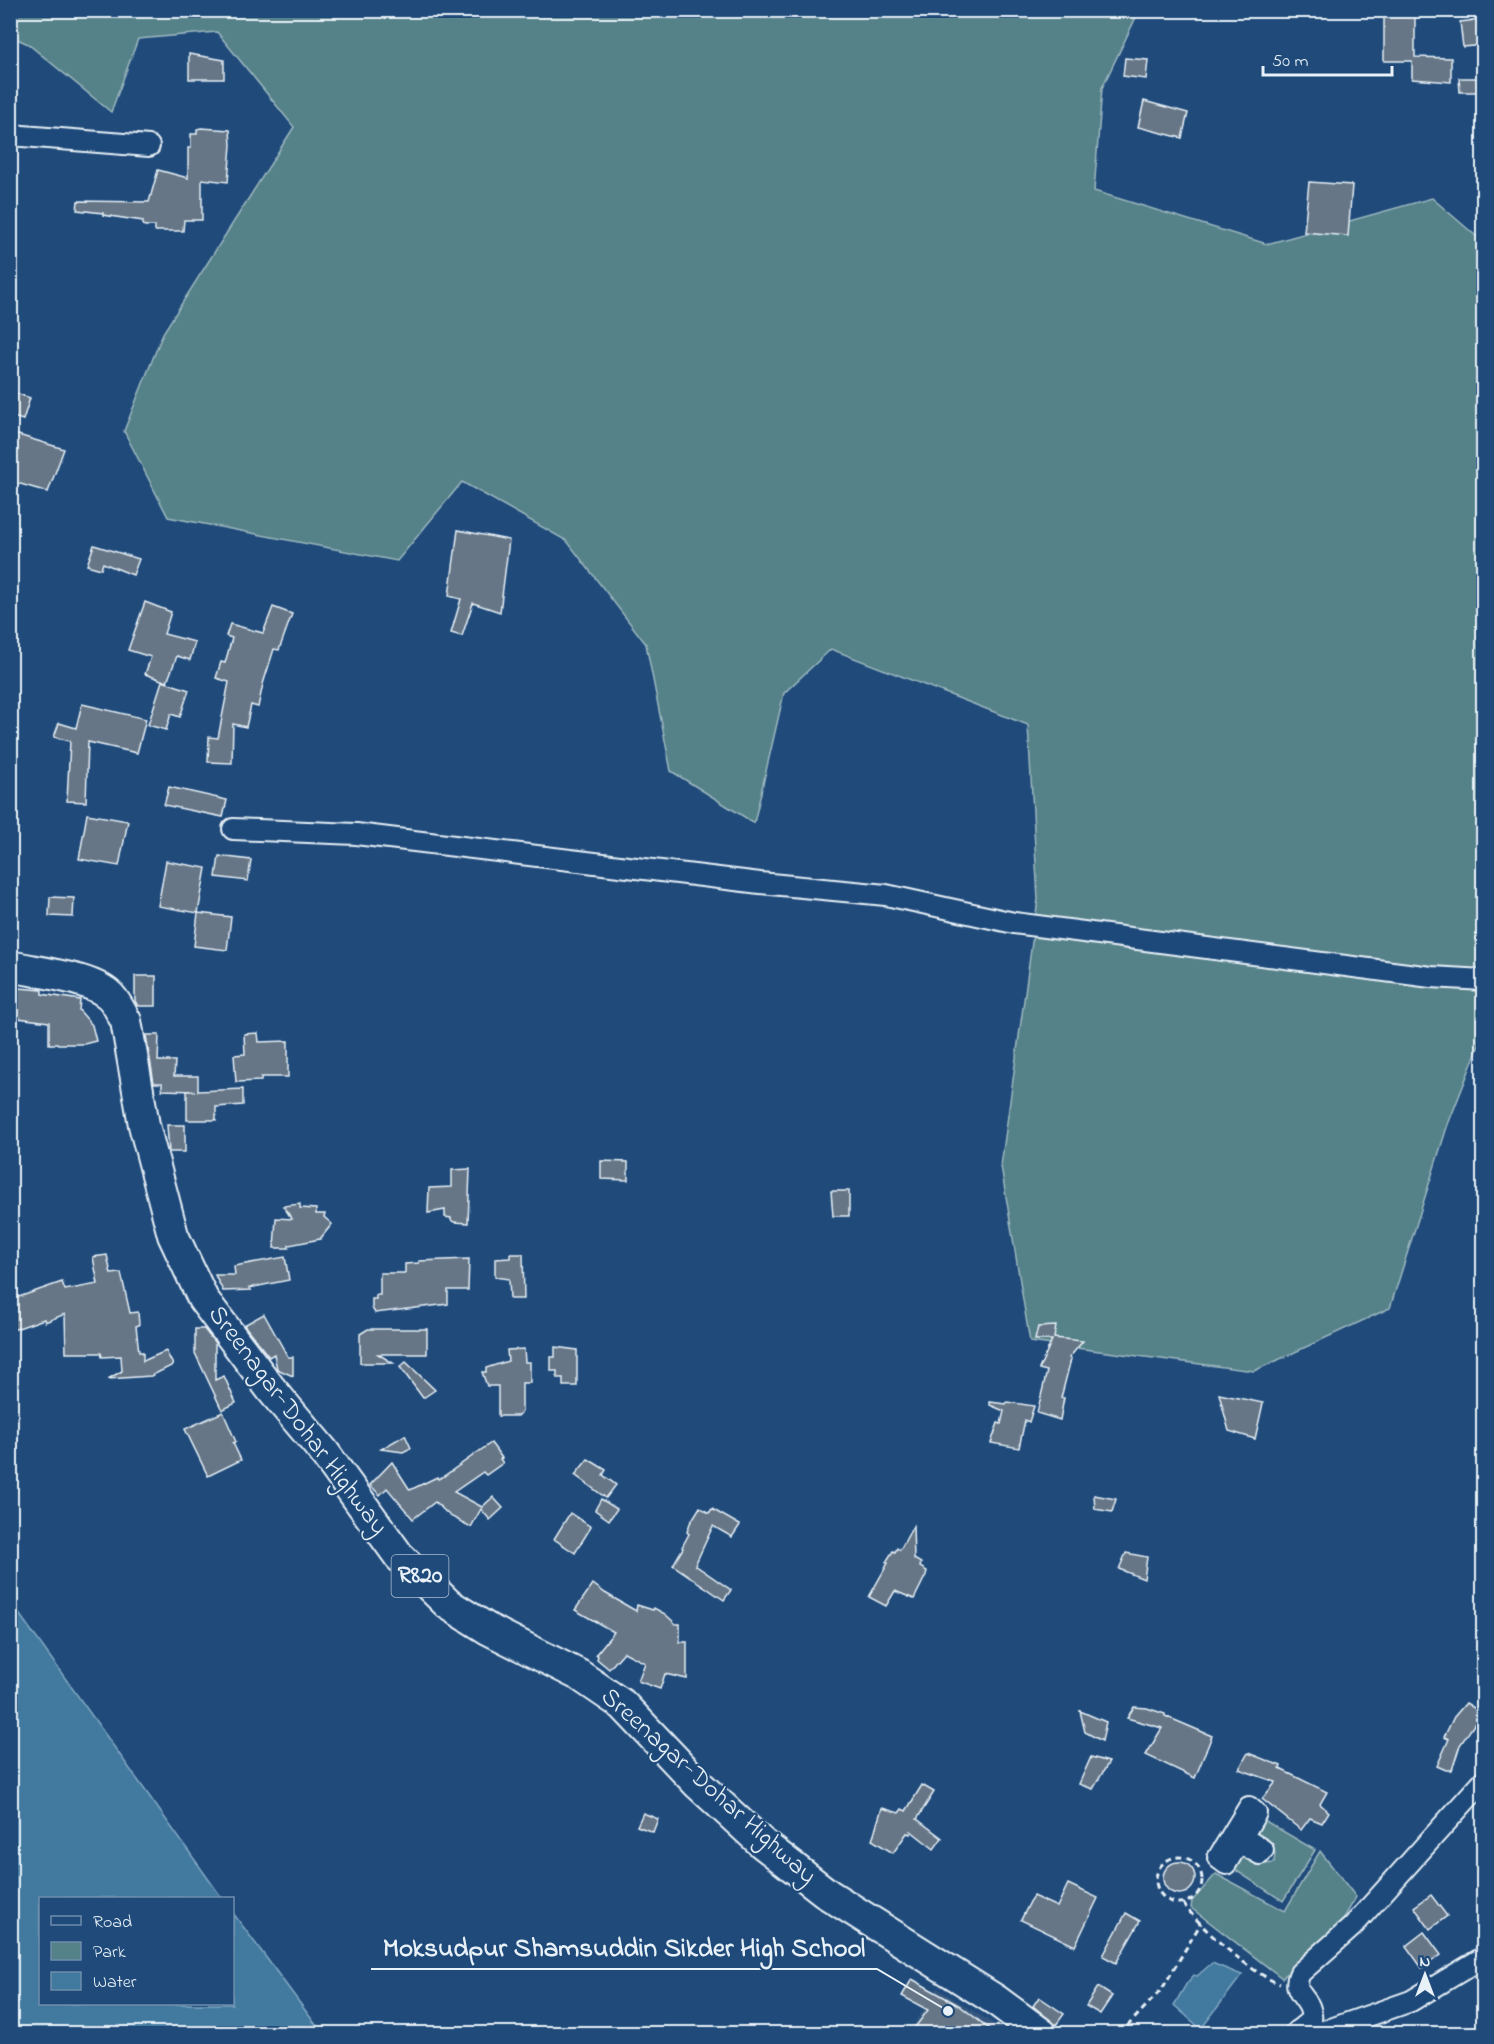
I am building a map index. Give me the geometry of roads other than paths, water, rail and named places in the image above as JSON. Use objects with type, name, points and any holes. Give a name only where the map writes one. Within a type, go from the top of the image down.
[{"type":"main road","name":"Sreenagar-Dohar Highway","points":[[10,966],[90,983],[110,995],[126,1021],[144,1125],[173,1235],[203,1299],[271,1389],[324,1452],[399,1556],[448,1604],[488,1629],[579,1675],[623,1705],[698,1784],[762,1843],[829,1894],[997,2001],[1042,2034]]},
{"type":"street","points":[[10,135],[149,146]]},
{"type":"street","points":[[233,829],[356,834],[748,881],[886,895],[1014,923],[1431,978],[1484,980]]},
{"type":"street","points":[[1296,2032],[1311,2020],[1312,2012],[1308,2002],[1297,1988],[1296,1981],[1300,1973],[1353,1927],[1484,1780]]},
{"type":"street","points":[[1296,2032],[1328,2030],[1411,2001],[1484,1957]]},
{"type":"water","points":[[10,1601],[221,1897],[39,1897],[39,2005],[234,2005],[234,1914],[322,2033],[11,2033]]},
{"type":"water","points":[[1212,1963],[1242,1975],[1201,2029],[1174,2005],[1194,1975],[1197,1976]]},
{"type":"place","name":"Moksudpur Shamsuddin Sikder High School","points":[[948,2011]]}]
